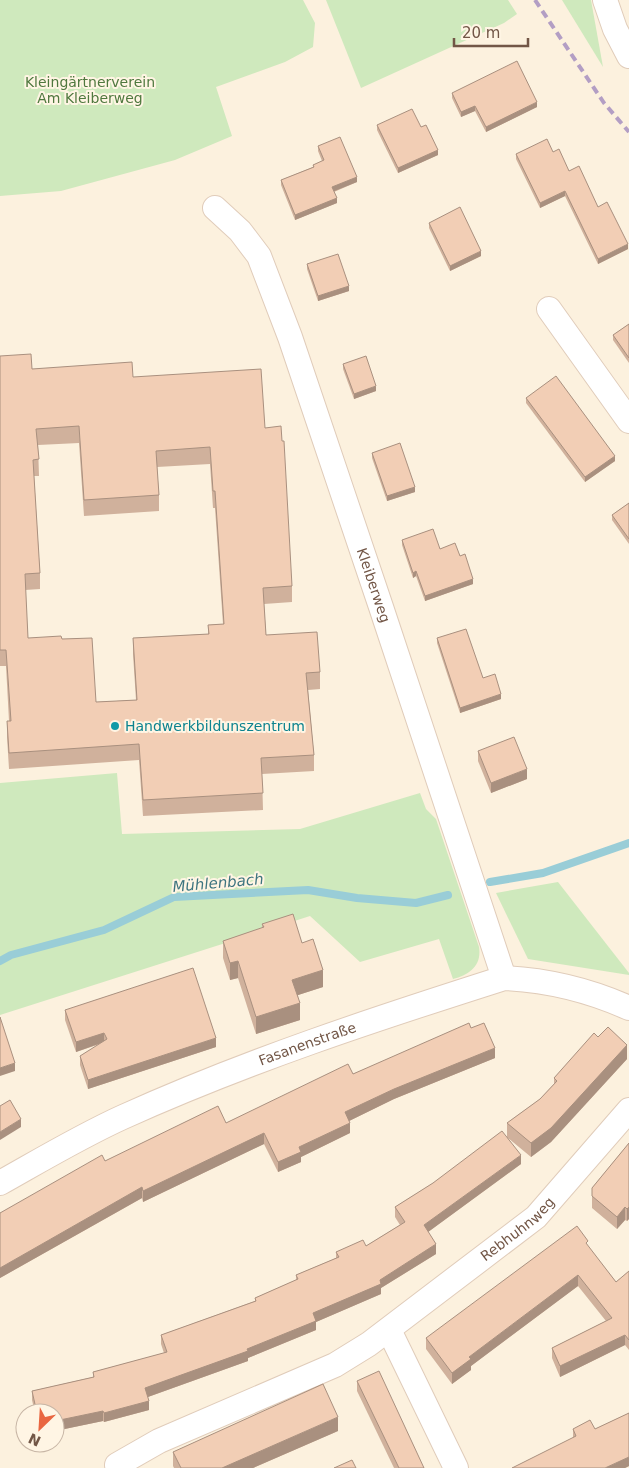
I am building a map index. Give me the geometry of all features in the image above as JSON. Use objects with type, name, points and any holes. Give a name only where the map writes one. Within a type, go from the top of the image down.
[{"type":"street","points":[[605,0],[615,29],[629,56]]},
{"type":"street","name":"Kleiberweg","points":[[215,208],[240,231],[259,256],[273,292],[381,607],[504,978]]},
{"type":"street","points":[[549,309],[629,421]]},
{"type":"street","name":"Fasanenstraße","points":[[0,1183],[81,1137],[124,1116],[248,1066],[359,1025],[504,978],[528,979],[569,986],[629,1008]]},
{"type":"street","name":"Rebhuhnweg","points":[[117,1465],[159,1441],[335,1365],[389,1330],[536,1217],[629,1110]]},
{"type":"street","points":[[389,1330],[456,1468]]},
{"type":"green space","name":"Kleingärtnerverein Am Kleiberweg","points":[[0,0],[303,0],[315,23],[313,47],[285,62],[216,87],[232,136],[175,160],[61,191],[0,196]]},
{"type":"green space","points":[[326,0],[508,0],[517,14],[504,23],[361,88]]},
{"type":"green space","points":[[562,0],[591,0],[603,67]]},
{"type":"green space","points":[[117,773],[122,834],[300,829],[420,793],[426,809],[436,819],[479,947],[476,964],[469,972],[453,979],[439,939],[360,962],[310,916],[0,1015],[0,783]]},
{"type":"green space","points":[[558,882],[629,975],[528,959],[496,893]]},
{"type":"building","points":[[517,61],[537,102],[486,127],[475,106],[461,112],[452,93]]},
{"type":"building","points":[[412,109],[421,127],[426,125],[438,150],[398,168],[377,125]]},
{"type":"building","points":[[340,137],[357,177],[332,187],[337,198],[295,215],[281,180],[314,167],[313,165],[324,160],[318,146]]},
{"type":"building","points":[[547,139],[553,152],[559,149],[569,171],[579,166],[598,207],[607,202],[628,244],[598,259],[565,191],[540,203],[516,154]]},
{"type":"building","points":[[460,207],[481,251],[450,266],[429,223]]},
{"type":"building","points":[[338,254],[349,286],[318,296],[307,264]]},
{"type":"building","points":[[629,324],[629,358],[613,335]]},
{"type":"building","points":[[31,354],[32,369],[132,362],[133,377],[261,369],[265,428],[281,426],[282,441],[284,441],[292,586],[263,588],[266,635],[317,632],[320,672],[306,673],[314,755],[261,758],[263,793],[143,800],[139,744],[9,753],[7,721],[11,721],[6,650],[0,650],[0,356]],"holes":[[[79,426],[84,500],[159,495],[156,451],[210,447],[213,491],[215,491],[224,624],[208,625],[209,634],[133,638],[137,700],[96,702],[92,638],[62,639],[61,636],[28,638],[25,574],[40,573],[33,460],[39,459],[36,429]]]},
{"type":"building","points":[[366,356],[376,386],[354,394],[343,364]]},
{"type":"building","points":[[556,376],[615,456],[585,477],[526,398]]},
{"type":"building","points":[[400,443],[415,487],[387,496],[372,453]]},
{"type":"building","points":[[629,503],[629,539],[612,515]]},
{"type":"building","points":[[433,529],[440,549],[455,543],[460,556],[465,554],[473,579],[425,596],[416,571],[413,573],[402,540]]},
{"type":"building","points":[[466,629],[483,678],[495,674],[501,694],[460,708],[437,638]]},
{"type":"building","points":[[514,737],[527,769],[491,783],[478,751]]},
{"type":"building","points":[[293,914],[302,943],[313,939],[323,970],[292,980],[300,1003],[256,1017],[238,961],[230,963],[223,941],[264,927],[262,924]]},
{"type":"building","points":[[193,968],[216,1038],[88,1080],[80,1056],[107,1039],[104,1033],[76,1042],[65,1010]]},
{"type":"building","points":[[0,1017],[15,1063],[0,1068]]},
{"type":"building","points":[[469,1023],[471,1028],[484,1023],[495,1048],[394,1089],[345,1112],[350,1123],[299,1147],[301,1152],[278,1162],[264,1133],[143,1191],[142,1187],[0,1268],[0,1213],[102,1155],[105,1161],[218,1106],[226,1123],[348,1064],[353,1074]]},
{"type":"building","points":[[608,1027],[627,1045],[551,1128],[531,1143],[507,1123],[540,1099],[557,1081],[554,1078],[594,1033],[598,1037]]},
{"type":"building","points":[[10,1100],[21,1119],[0,1132],[0,1106]]},
{"type":"building","points":[[502,1131],[521,1155],[424,1225],[436,1244],[380,1280],[381,1284],[313,1313],[316,1321],[247,1349],[248,1351],[145,1388],[149,1401],[104,1413],[103,1411],[65,1419],[65,1403],[35,1403],[32,1391],[94,1377],[93,1372],[167,1352],[161,1335],[256,1301],[255,1298],[298,1279],[296,1275],[339,1257],[336,1252],[363,1240],[366,1246],[405,1222],[395,1207],[433,1183]]},
{"type":"building","points":[[629,1143],[629,1207],[627,1209],[625,1207],[617,1217],[592,1196],[592,1188]]},
{"type":"building","points":[[577,1226],[588,1241],[586,1243],[616,1282],[629,1271],[629,1340],[625,1335],[560,1366],[552,1348],[612,1318],[578,1275],[469,1357],[471,1359],[452,1373],[426,1338]]},
{"type":"building","points":[[379,1371],[424,1468],[399,1468],[357,1381]]},
{"type":"building","points":[[323,1384],[338,1417],[222,1468],[181,1468],[173,1452]]},
{"type":"building","points":[[629,1413],[629,1457],[605,1468],[512,1468],[576,1436],[573,1429],[590,1420],[595,1429]]},
{"type":"building","points":[[352,1460],[356,1468],[334,1468]]},
{"type":"waterway","name":"Mühlenbach","points":[[490,882],[543,873],[629,843]]},
{"type":"waterway","name":"Mühlenbach","points":[[0,961],[11,955],[104,930],[174,897],[308,890],[357,898],[416,903],[448,895]]},
{"type":"railway","points":[[535,0],[604,103],[629,132]]},
{"type":"place","name":"Handwerkbildunszentrum","points":[[115,726]]}]
